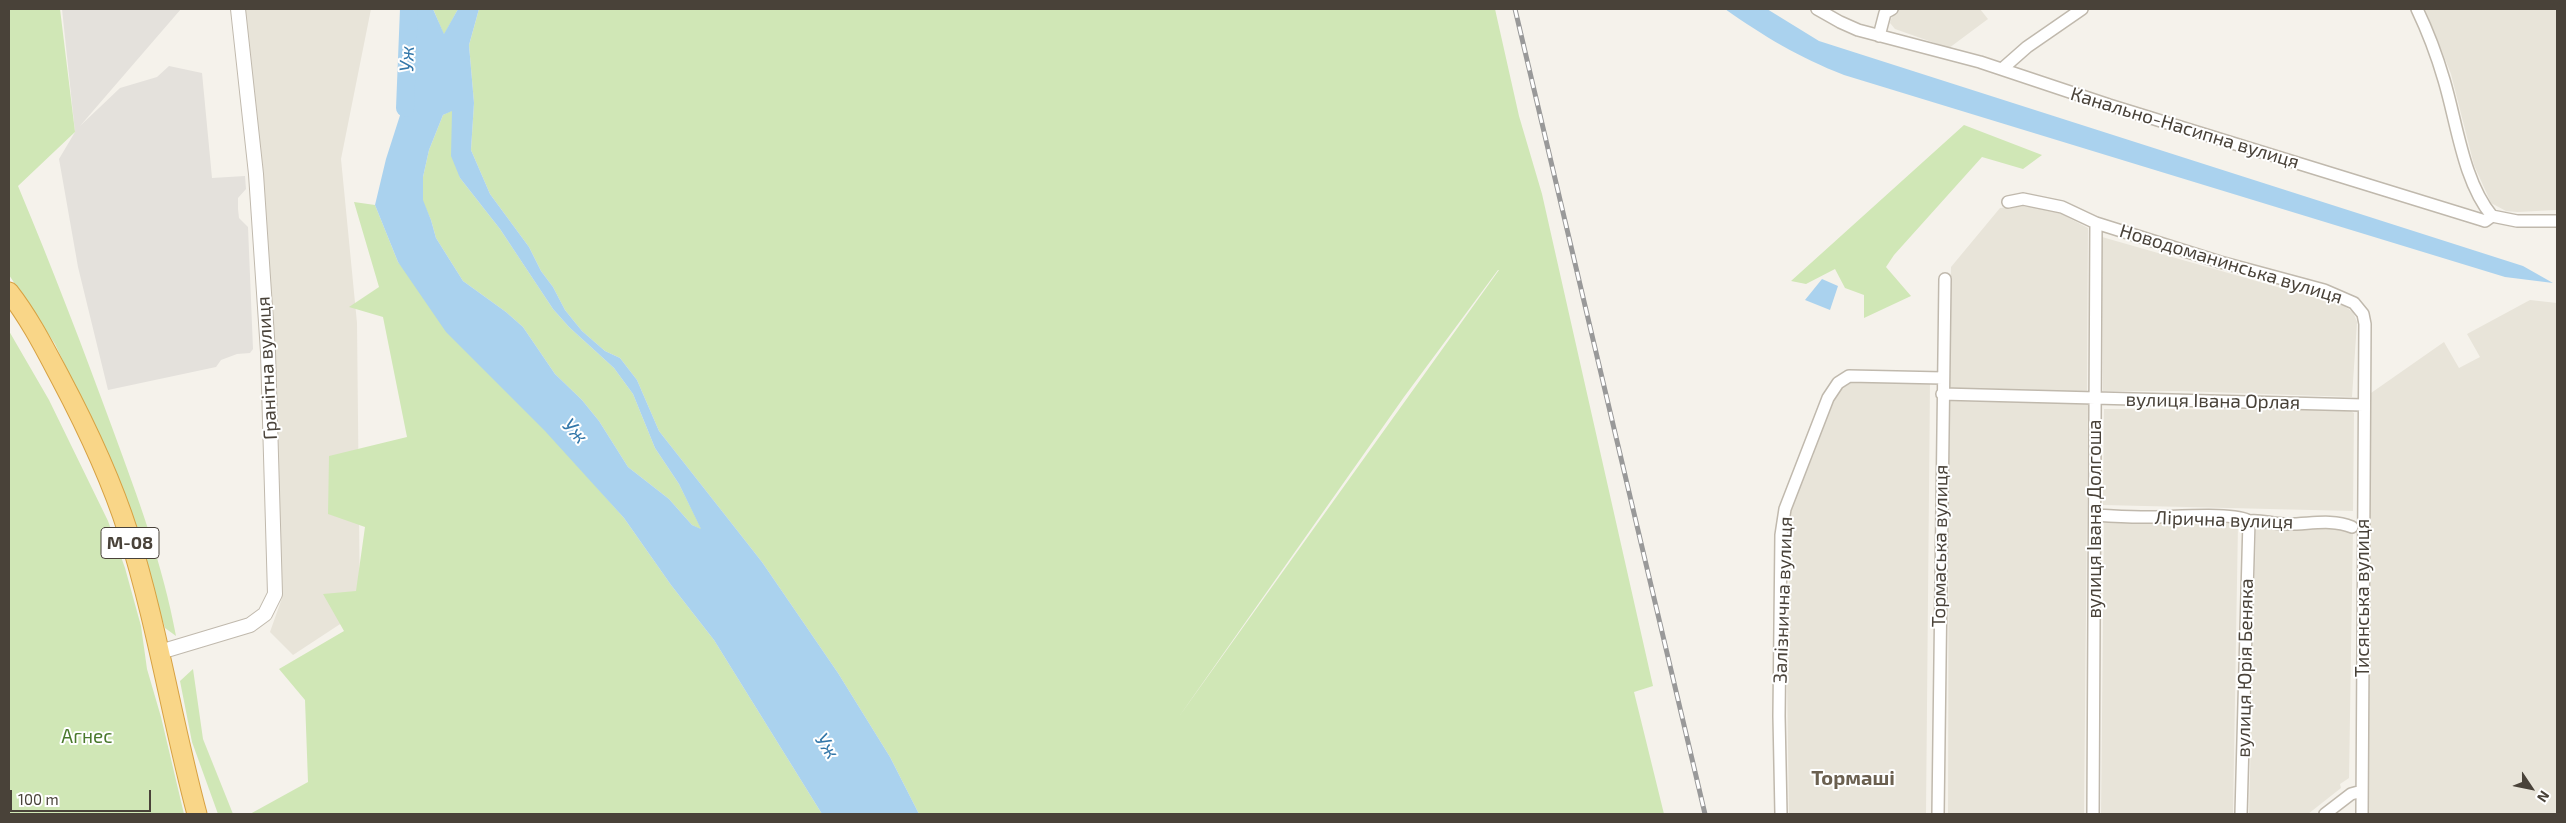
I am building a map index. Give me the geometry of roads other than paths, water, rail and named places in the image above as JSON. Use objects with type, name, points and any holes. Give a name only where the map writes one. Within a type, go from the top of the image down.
[{"type":"highway","name":"М-08","points":[[9,292],[28,317],[74,404],[104,470],[128,532],[160,652],[197,814]]},
{"type":"street","name":"Гранітна вулиця","points":[[160,652],[250,625],[266,614],[276,594],[268,352],[256,174],[238,9]]},
{"type":"street","name":"Канально-Насипна вулиця","points":[[1817,9],[1840,22],[1878,36],[2002,69],[2485,221],[2492,216],[2517,221],[2557,221]]},
{"type":"street","points":[[1878,36],[1886,13],[1892,9]]},
{"type":"street","points":[[2002,69],[2027,47],[2082,9]]},
{"type":"street","points":[[2417,9],[2444,79],[2471,177],[2478,194],[2492,216]]},
{"type":"street","name":"Новодоманинська вулиця","points":[[2008,202],[2023,200],[2062,207],[2096,223],[2220,262],[2324,290],[2354,303],[2363,314],[2365,324],[2364,404]]},
{"type":"street","name":"вулиця Івана Долгоша","points":[[2093,814],[2096,223]]},
{"type":"street","name":"Тормаська вулиця","points":[[1938,814],[1944,279]]},
{"type":"street","name":"Залізнична вулиця","points":[[1781,814],[1778,716],[1781,535],[1785,509],[1828,398],[1838,383],[1850,376],[1943,378]]},
{"type":"street","name":"вулиця Івана Орлая","points":[[1942,394],[2364,404]]},
{"type":"street","name":"Тисянська вулиця","points":[[2362,814],[2364,404]]},
{"type":"street","name":"Лірична вулиця","points":[[2095,515],[2141,517],[2225,516],[2244,518],[2249,522],[2256,520],[2286,525],[2329,522],[2352,527]]},
{"type":"street","name":"вулиця Юрія Беняка","points":[[2242,814],[2249,522]]},
{"type":"street","points":[[2325,814],[2351,794],[2362,791]]},
{"type":"water","points":[[400,9],[433,9],[444,34],[458,9],[479,9],[469,45],[474,103],[471,150],[490,194],[529,247],[565,310],[582,331],[605,351],[620,358],[637,380],[659,431],[762,562],[838,673],[890,757],[919,814],[822,814],[714,640],[671,585],[624,518],[545,431],[446,332],[398,262],[375,205],[386,159],[403,106],[411,52]],"holes":[[[452,111],[451,156],[460,178],[500,229],[553,309],[569,327],[614,368],[633,394],[655,448],[679,484],[701,529],[692,525],[669,499],[628,467],[599,421],[582,400],[555,374],[523,327],[506,312],[463,281],[436,238],[423,200],[423,177],[429,150],[443,115]]]},
{"type":"water","points":[[1725,9],[1767,9],[1819,41],[2523,266],[2553,283],[2505,277],[1844,75],[1782,46]]},
{"type":"water","points":[[1822,279],[1838,286],[1830,310],[1805,300]]},
{"type":"waterway","name":"Уж","points":[[405,108],[409,9]]},
{"type":"railway","points":[[1515,9],[1705,814]]},
{"type":"district","name":"Тормаші","points":[[1853,778]]},
{"type":"park label","name":"Агнес","points":[[87,737]]}]
